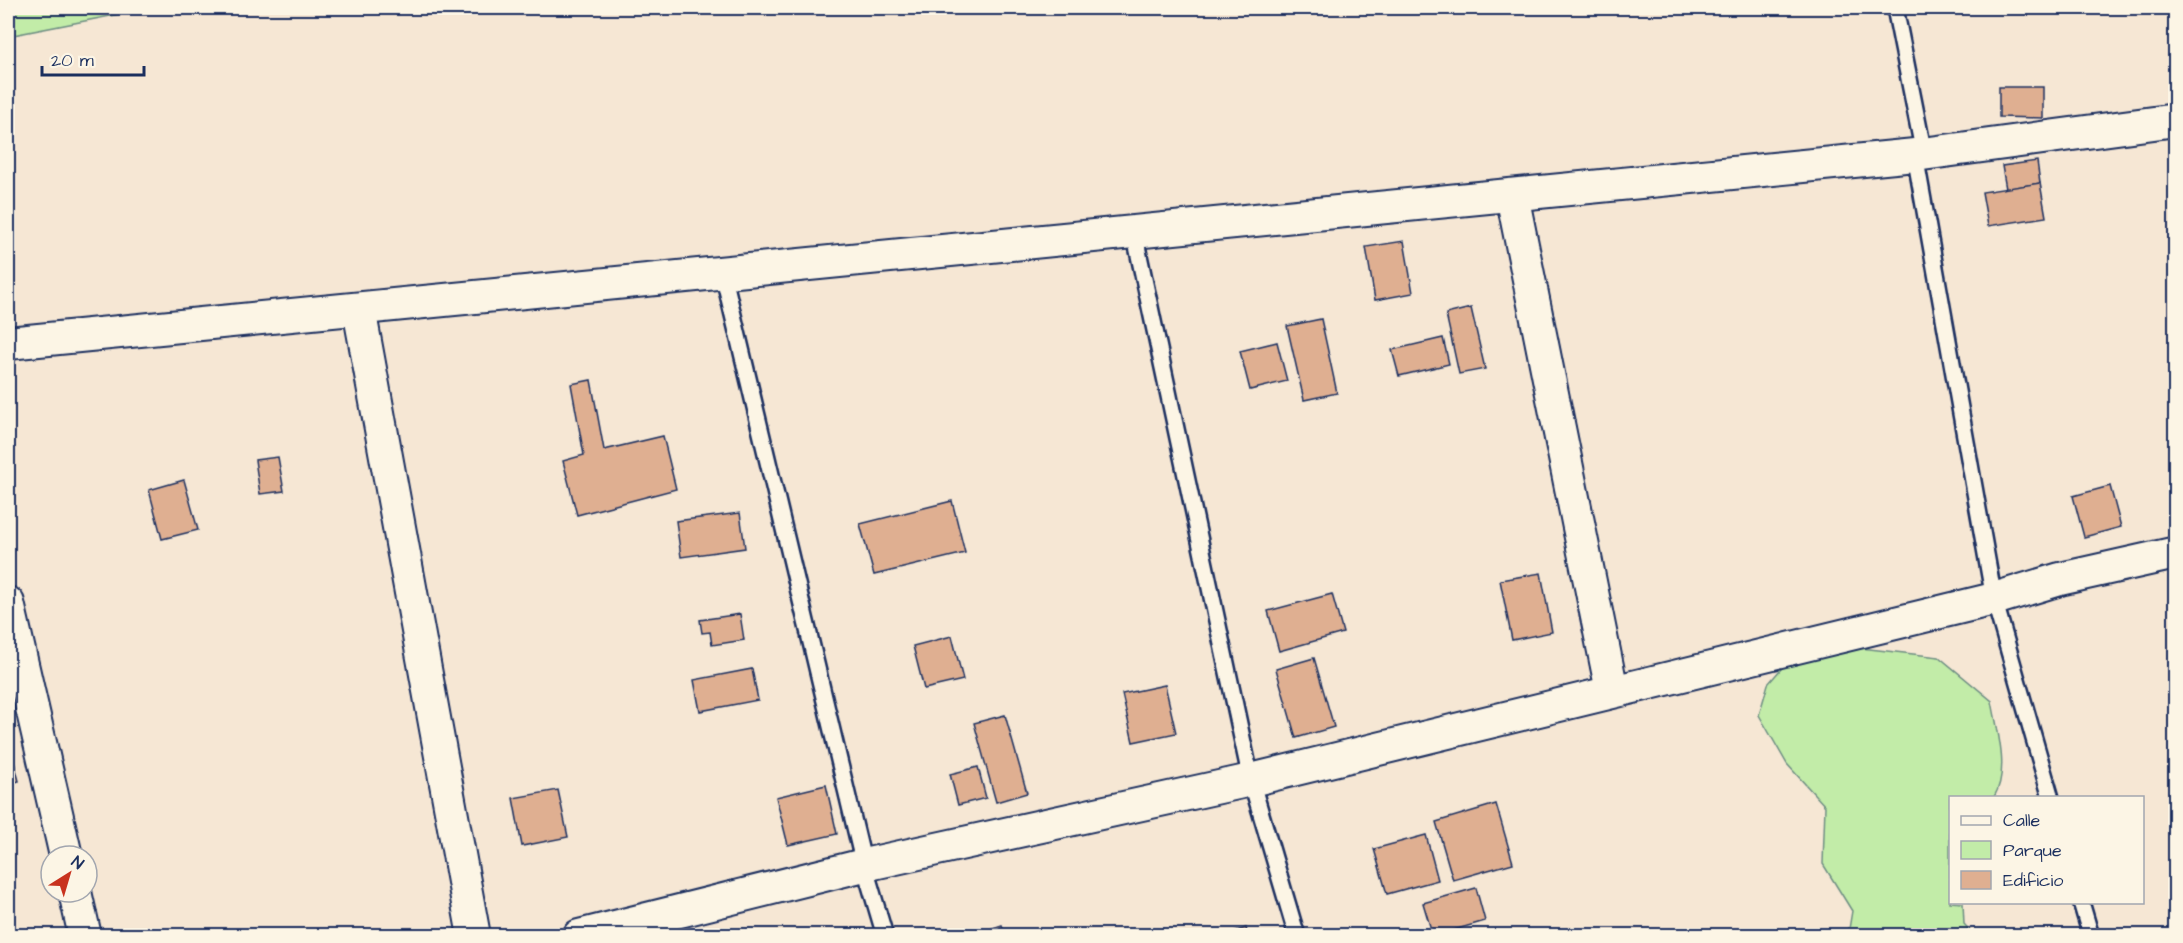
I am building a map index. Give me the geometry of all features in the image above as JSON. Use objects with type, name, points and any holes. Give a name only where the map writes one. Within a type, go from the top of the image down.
[{"type":"street","points":[[8,344],[1920,155],[2175,120]]},
{"type":"street","points":[[1512,195],[1612,691]]},
{"type":"street","points":[[358,309],[474,936]]},
{"type":"street","points":[[579,936],[864,865],[1251,780],[1994,599],[2060,579],[2175,553]]},
{"type":"street","points":[[8,603],[13,651],[63,844]]},
{"type":"street","points":[[78,904],[85,936]]},
{"type":"lane","points":[[1895,8],[1994,599],[2050,796]]},
{"type":"lane","points":[[1134,232],[1251,780],[1297,936]]},
{"type":"lane","points":[[723,273],[864,865],[885,936]]},
{"type":"lane","points":[[2081,904],[2091,936]]},
{"type":"green space","points":[[8,8],[151,8],[8,36]]},
{"type":"green space","points":[[1843,646],[1939,657],[1992,701],[2001,750],[1999,786],[1994,796],[1949,796],[1949,904],[1963,904],[1964,924],[1974,935],[1848,935],[1852,911],[1823,864],[1825,806],[1787,764],[1759,715],[1768,684],[1787,662]]},
{"type":"building","points":[[1999,87],[2043,87],[2043,118],[1999,117]]},
{"type":"building","points":[[2037,161],[2040,183],[2006,189],[2002,166]]},
{"type":"building","points":[[2040,183],[2046,217],[1988,226],[1982,192]]},
{"type":"building","points":[[1404,241],[1413,293],[1375,300],[1366,247]]},
{"type":"building","points":[[1471,308],[1485,369],[1459,374],[1446,314]]},
{"type":"building","points":[[1321,319],[1337,393],[1304,400],[1287,326]]},
{"type":"building","points":[[1443,338],[1449,364],[1399,376],[1392,350]]},
{"type":"building","points":[[1277,342],[1287,381],[1250,390],[1240,351]]},
{"type":"building","points":[[591,380],[604,450],[663,436],[676,489],[577,515],[563,461],[584,455],[571,384]]},
{"type":"building","points":[[278,457],[284,491],[260,494],[255,460]]},
{"type":"building","points":[[184,480],[198,530],[162,539],[149,490]]},
{"type":"building","points":[[2110,486],[2121,527],[2084,537],[2073,496]]},
{"type":"building","points":[[952,501],[965,553],[874,575],[860,524]]},
{"type":"building","points":[[740,513],[745,548],[681,557],[676,521]]},
{"type":"building","points":[[1541,573],[1552,632],[1512,640],[1500,580]]},
{"type":"building","points":[[1332,594],[1343,633],[1279,651],[1268,611]]},
{"type":"building","points":[[740,614],[744,640],[712,645],[710,632],[702,633],[700,620]]},
{"type":"building","points":[[952,636],[963,680],[924,689],[913,646]]},
{"type":"building","points":[[1314,658],[1334,727],[1296,738],[1276,669]]},
{"type":"building","points":[[752,669],[758,700],[700,711],[694,680]]},
{"type":"building","points":[[1165,685],[1176,733],[1133,742],[1122,694]]},
{"type":"building","points":[[1005,715],[1027,793],[996,802],[974,723]]},
{"type":"building","points":[[8,738],[19,781],[8,784]]},
{"type":"building","points":[[978,767],[986,798],[958,805],[950,774]]},
{"type":"building","points":[[826,785],[837,834],[788,845],[776,797]]},
{"type":"building","points":[[558,790],[568,837],[522,846],[513,798]]},
{"type":"building","points":[[1496,804],[1513,863],[1453,880],[1436,822]]},
{"type":"building","points":[[1426,835],[1438,880],[1387,894],[1374,849]]},
{"type":"building","points":[[1476,888],[1485,921],[1433,936],[1423,903]]},
{"type":"building","points":[[1002,925],[1005,936],[969,936]]},
{"type":"building","points":[[1246,928],[1248,936],[1220,936]]}]
